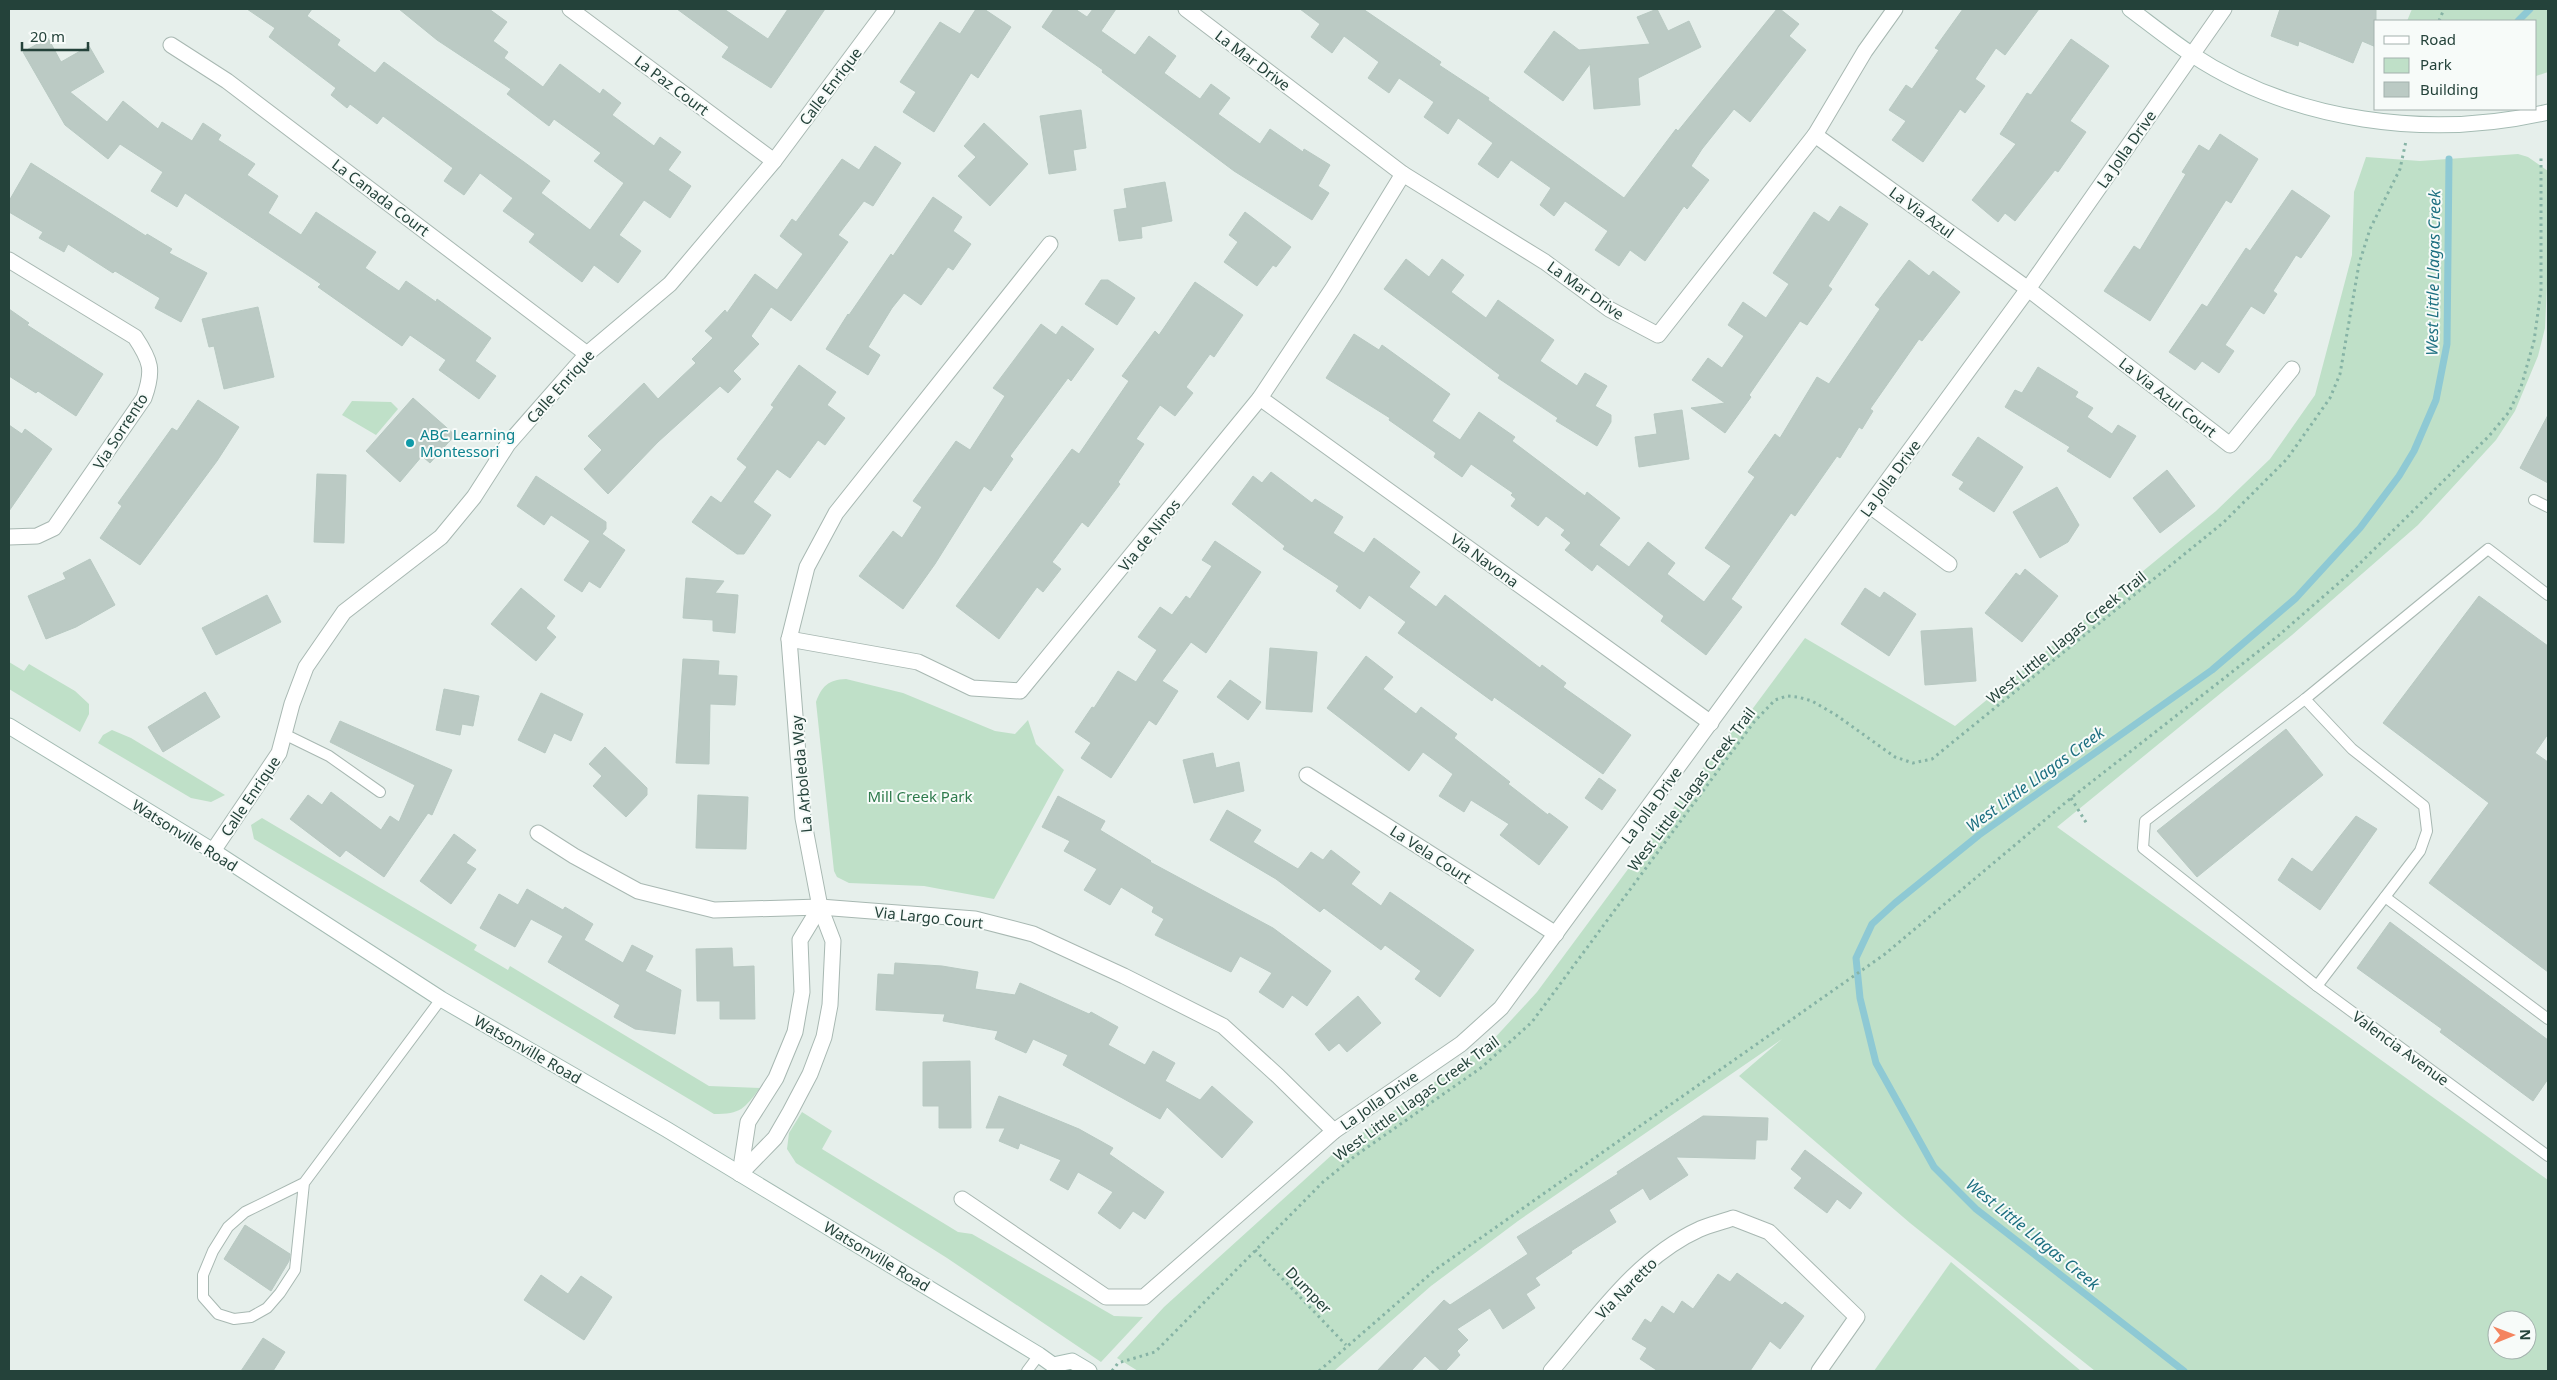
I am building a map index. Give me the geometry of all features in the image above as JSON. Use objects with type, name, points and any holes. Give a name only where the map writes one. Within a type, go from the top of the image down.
[{"type":"street","name":"La Paz Court","points":[[570,9],[774,161]]},
{"type":"street","name":"Calle Enrique","points":[[213,851],[279,753],[306,667],[344,612],[441,537],[474,497],[508,444],[588,354],[670,284],[774,161],[887,9]]},
{"type":"street","name":"La Mar Drive","points":[[1186,9],[1403,174],[1545,262],[1609,310],[1658,335],[1815,135],[1865,51],[1895,9]]},
{"type":"street","points":[[2130,9],[2192,55],[2264,92],[2309,106],[2378,122],[2429,126],[2490,121],[2548,112]]},
{"type":"street","name":"La Jolla Drive","points":[[962,1199],[1106,1297],[1144,1296],[1334,1131],[1468,1038],[1501,1008],[2028,289],[2224,9]]},
{"type":"street","name":"La Canada Court","points":[[171,45],[227,81],[588,354]]},
{"type":"street","name":"La Via Azul","points":[[1815,135],[2028,289]]},
{"type":"street","name":"Via de Ninos","points":[[789,639],[918,662],[972,688],[1020,691],[1260,398],[1333,288],[1403,174]]},
{"type":"street","name":"La Arboleda Way","points":[[740,1174],[775,1138],[810,1074],[824,1037],[830,1005],[834,941],[820,907],[803,818],[789,639],[807,567],[836,513],[1050,244]]},
{"type":"street","name":"Via Sorrento","points":[[9,260],[135,337],[147,355],[151,377],[144,398],[54,528],[36,536],[9,537]]},
{"type":"street","name":"La Via Azul Court","points":[[2028,289],[2230,445],[2292,369]]},
{"type":"street","name":"Via Navona","points":[[1260,398],[1711,723]]},
{"type":"street","points":[[1870,506],[1950,564]]},
{"type":"street","name":"Watsonville Road","points":[[9,726],[213,851],[441,999],[740,1174],[1039,1355],[1054,1368],[1072,1361],[1089,1371]]},
{"type":"street","name":"La Vela Court","points":[[1307,775],[1556,934]]},
{"type":"street","name":"Via Largo Court","points":[[538,833],[574,856],[638,891],[714,910],[820,907],[975,919],[1033,934],[1124,976],[1223,1026],[1334,1131]]},
{"type":"street","points":[[740,1174],[748,1122],[776,1078],[795,1032],[802,992],[800,940],[820,907]]},
{"type":"street","name":"Via Naretto","points":[[1551,1371],[1611,1299],[1638,1271],[1668,1248],[1700,1230],[1733,1218],[1768,1232],[1858,1318],[1819,1371]]},
{"type":"lane","points":[[2534,500],[2548,507]]},
{"type":"lane","points":[[2317,986],[2420,851],[2427,831],[2424,806],[2352,749],[2305,699],[2488,549],[2548,595]]},
{"type":"lane","name":"Valencia Avenue","points":[[2305,699],[2145,821],[2143,848],[2317,986],[2548,1156]]},
{"type":"lane","points":[[284,734],[329,756],[380,792]]},
{"type":"lane","points":[[2385,897],[2548,1019]]},
{"type":"lane","points":[[304,1183],[295,1270],[285,1286],[266,1308],[251,1317],[234,1319],[218,1314],[203,1297],[202,1276],[213,1251],[228,1227],[245,1212],[304,1183],[441,999]]},
{"type":"lane","points":[[1027,1371],[1039,1355]]},
{"type":"path","name":"West Little Llagas Creek Trail","points":[[1113,1370],[1118,1363],[1155,1352],[1323,1182],[1355,1156],[1482,1067],[1532,1022],[1754,722],[1775,700],[1786,696],[1812,701],[1836,715],[1894,757],[1913,763],[1932,759],[2224,522],[2287,459],[2330,398],[2340,374],[2359,264],[2370,229],[2400,169],[2403,149]]},
{"type":"path","points":[[1319,1371],[1346,1345],[1450,1258],[1885,954],[2070,798],[2278,636],[2348,575],[2489,436],[2509,412],[2521,387],[2534,341],[2541,290],[2541,158]]},
{"type":"path","points":[[2070,798],[2087,824]]},
{"type":"path","name":"Dumper","points":[[1255,1250],[1346,1345]]},
{"type":"green space","points":[[2412,9],[2548,9],[2548,72],[2537,76],[2537,20],[2407,20]]},
{"type":"green space","points":[[2518,154],[2528,157],[2548,171],[2548,262],[2545,328],[2538,356],[2515,411],[2496,440],[2418,525],[2292,635],[2057,827],[2548,1180],[2548,1371],[2095,1371],[1910,1223],[1739,1076],[1782,1039],[1518,1221],[1431,1286],[1334,1371],[1138,1371],[1117,1358],[1164,1307],[1334,1153],[1491,1042],[1537,992],[1737,722],[1745,719],[1805,638],[1955,726],[2216,511],[2270,459],[2315,395],[2352,255],[2354,192],[2366,157],[2420,161]]},
{"type":"green space","points":[[352,401],[391,402],[398,409],[376,435],[342,415]]},
{"type":"green space","points":[[9,662],[24,671],[29,664],[75,691],[89,704],[89,714],[80,732],[9,689]]},
{"type":"green space","name":"Mill Creek Park","points":[[846,679],[903,693],[995,731],[1015,734],[1028,720],[1036,744],[1064,770],[994,899],[924,886],[849,883],[837,877],[834,871],[816,702],[826,685],[830,682]]},
{"type":"green space","points":[[112,730],[131,738],[225,795],[211,802],[191,798],[98,743],[103,735]]},
{"type":"green space","points":[[262,818],[477,945],[474,950],[508,970],[510,966],[709,1086],[760,1088],[741,1109],[730,1113],[714,1114],[254,839],[251,825]]},
{"type":"green space","points":[[802,1112],[832,1131],[822,1149],[958,1232],[972,1234],[1114,1316],[1143,1317],[1101,1362],[947,1258],[796,1163],[787,1149],[789,1133]]},
{"type":"green space","points":[[1951,1262],[2081,1371],[1874,1371]]},
{"type":"building","points":[[247,9],[312,9],[307,16],[340,40],[337,45],[375,73],[384,62],[550,181],[541,193],[590,230],[624,183],[594,161],[601,153],[554,119],[549,126],[507,94],[511,89],[437,40],[399,9],[489,9],[507,22],[493,41],[508,52],[504,58],[543,87],[560,64],[600,94],[603,89],[621,103],[612,115],[654,146],[660,137],[681,152],[668,170],[691,186],[670,218],[644,200],[619,235],[641,251],[618,283],[594,265],[582,282],[529,242],[535,234],[503,211],[513,198],[480,173],[464,195],[444,181],[453,168],[383,116],[377,124],[350,104],[347,108],[331,95],[336,88],[269,37],[275,28]]},
{"type":"building","points":[[677,9],[724,9],[768,39],[788,9],[825,9],[771,88],[722,57],[729,47]]},
{"type":"building","points":[[976,9],[984,9],[1011,27],[978,78],[971,73],[934,132],[903,112],[916,92],[900,82],[940,22],[960,34]]},
{"type":"building","points":[[1054,9],[1075,9],[1087,17],[1093,9],[1116,9],[1101,31],[1135,55],[1149,36],[1176,56],[1164,73],[1200,99],[1211,84],[1230,98],[1218,114],[1260,144],[1270,129],[1303,152],[1304,149],[1330,165],[1318,186],[1329,193],[1312,220],[1234,171],[1102,72],[1103,70],[1042,27]]},
{"type":"building","points":[[1300,9],[1363,9],[1441,62],[1439,65],[1489,98],[1488,100],[1624,198],[1676,129],[1678,131],[1777,9],[1780,9],[1799,24],[1789,36],[1806,50],[1750,122],[1734,109],[1702,149],[1691,166],[1709,180],[1687,209],[1684,206],[1645,261],[1630,250],[1619,266],[1595,250],[1608,231],[1565,201],[1554,216],[1540,205],[1551,188],[1511,160],[1498,178],[1478,164],[1493,143],[1458,118],[1448,134],[1424,117],[1434,102],[1399,78],[1389,93],[1368,78],[1379,62],[1344,36],[1332,53],[1311,37],[1320,24]]},
{"type":"building","points":[[1657,9],[1668,31],[1689,21],[1701,47],[1638,78],[1640,105],[1594,109],[1590,64],[1563,101],[1524,72],[1554,31],[1579,50],[1650,44],[1637,17]]},
{"type":"building","points":[[1963,9],[2039,9],[2005,55],[1996,48],[1975,79],[1985,86],[1965,113],[1960,109],[1923,162],[1892,140],[1906,121],[1889,110],[1906,85],[1912,89],[1939,50],[1935,48]]},
{"type":"building","points":[[2280,9],[2376,9],[2374,46],[2362,41],[2353,63],[2299,41],[2298,46],[2271,36]]},
{"type":"building","points":[[48,38],[61,62],[89,46],[104,72],[70,92],[107,122],[123,101],[158,129],[162,122],[192,141],[203,123],[221,135],[218,140],[255,164],[247,175],[278,196],[268,213],[301,235],[316,212],[376,252],[365,268],[399,291],[406,281],[436,302],[437,299],[491,338],[475,361],[496,376],[479,399],[439,370],[446,360],[410,335],[402,346],[318,287],[321,284],[185,193],[177,207],[151,191],[163,172],[120,144],[108,159],[65,125],[23,52]]},
{"type":"building","points":[[2071,39],[2109,66],[2070,121],[2086,132],[2058,172],[2055,170],[2015,221],[2005,213],[1998,222],[1972,200],[2016,144],[2000,134],[2027,93],[2031,95]]},
{"type":"building","points":[[1081,110],[1086,148],[1073,150],[1076,170],[1049,174],[1040,116]]},
{"type":"building","points":[[984,123],[1028,164],[990,206],[958,176],[976,157],[964,146]]},
{"type":"building","points":[[2220,134],[2258,159],[2231,203],[2226,200],[2150,321],[2104,291],[2134,246],[2140,250],[2186,174],[2182,172],[2199,145],[2209,151]]},
{"type":"building","points":[[875,146],[901,163],[873,206],[864,201],[838,235],[848,242],[791,321],[771,307],[751,336],[759,344],[733,371],[741,379],[728,393],[720,386],[658,442],[608,494],[584,469],[602,450],[588,436],[644,383],[658,399],[696,363],[692,359],[713,338],[705,331],[725,310],[727,313],[755,274],[777,290],[803,254],[780,236],[792,219],[796,222],[842,159],[859,170]]},
{"type":"building","points":[[31,163],[146,236],[147,234],[172,249],[169,253],[207,273],[181,322],[155,308],[160,298],[115,271],[113,273],[68,244],[64,252],[39,238],[43,232],[9,212],[9,201]]},
{"type":"building","points":[[1165,182],[1172,221],[1141,227],[1142,238],[1119,241],[1114,210],[1127,208],[1124,189]]},
{"type":"building","points":[[2292,190],[2330,216],[2301,258],[2296,255],[2273,291],[2277,294],[2264,314],[2251,306],[2225,345],[2234,351],[2219,373],[2202,361],[2195,370],[2169,352],[2202,304],[2207,307],[2246,248],[2250,251]]},
{"type":"building","points":[[933,197],[962,217],[953,231],[971,244],[953,270],[948,267],[921,305],[904,293],[892,308],[868,347],[880,355],[868,375],[826,349],[848,314],[891,254],[893,256]]},
{"type":"building","points":[[1840,206],[1868,224],[1828,286],[1832,289],[1807,325],[1800,321],[1749,395],[1751,397],[1725,433],[1691,408],[1725,403],[1692,380],[1708,358],[1722,368],[1744,336],[1728,325],[1743,302],[1766,318],[1789,284],[1773,273],[1814,212],[1829,222]]},
{"type":"building","points":[[1245,212],[1291,247],[1276,267],[1273,265],[1257,286],[1224,262],[1238,242],[1229,235]]},
{"type":"building","points":[[1406,259],[1429,277],[1442,259],[1464,275],[1451,292],[1486,318],[1498,300],[1554,340],[1540,361],[1577,386],[1585,373],[1607,386],[1595,406],[1611,415],[1611,422],[1597,446],[1556,421],[1558,418],[1498,378],[1500,375],[1384,289]]},
{"type":"building","points":[[1909,260],[1929,276],[1933,271],[1960,292],[1922,341],[1919,339],[1870,409],[1873,411],[1862,429],[1859,427],[1840,458],[1837,456],[1795,516],[1791,513],[1731,599],[1742,607],[1706,655],[1661,621],[1664,616],[1597,564],[1592,571],[1565,550],[1571,543],[1561,535],[1565,530],[1546,516],[1538,526],[1511,506],[1516,499],[1511,495],[1513,493],[1471,464],[1462,477],[1434,457],[1436,453],[1389,420],[1390,418],[1326,378],[1354,334],[1379,350],[1382,345],[1450,394],[1432,421],[1460,440],[1479,412],[1515,437],[1512,441],[1585,496],[1587,492],[1620,518],[1599,545],[1629,567],[1648,542],[1675,563],[1667,574],[1704,602],[1731,566],[1705,548],[1755,477],[1748,472],[1775,434],[1780,438],[1817,377],[1829,384],[1880,309],[1875,305]]},
{"type":"building","points":[[1101,280],[1108,280],[1135,298],[1117,325],[1085,304]]},
{"type":"building","points":[[1195,282],[1243,315],[1214,357],[1210,354],[1186,387],[1193,393],[1175,416],[1160,405],[1136,439],[1144,444],[1118,482],[1120,484],[1088,527],[1082,522],[1052,562],[1061,569],[1043,592],[1037,587],[999,639],[956,606],[1072,449],[1079,454],[1129,381],[1122,376],[1155,331],[1159,335]]},
{"type":"building","points":[[258,307],[274,377],[224,389],[214,346],[209,347],[202,319]]},
{"type":"building","points":[[9,309],[29,323],[27,325],[103,374],[76,416],[38,391],[36,393],[9,376]]},
{"type":"building","points":[[1041,324],[1056,335],[1062,326],[1094,349],[1071,381],[1068,378],[1010,456],[1013,459],[991,491],[984,486],[935,564],[903,609],[859,576],[893,531],[902,538],[922,507],[913,501],[956,441],[970,450],[1005,396],[993,388]]},
{"type":"building","points":[[799,365],[836,392],[827,405],[845,418],[825,445],[818,440],[790,478],[777,469],[753,502],[771,515],[744,554],[737,554],[692,522],[711,496],[721,503],[747,467],[737,459],[774,407],[771,405]]},
{"type":"building","points":[[2038,367],[2078,392],[2075,397],[2093,408],[2087,417],[2112,434],[2118,425],[2136,436],[2110,478],[2067,451],[2070,447],[2005,407],[2015,390],[2022,393]]},
{"type":"building","name":"ABC Learning Montessori","points":[[413,398],[455,435],[430,463],[422,456],[400,482],[366,451]]},
{"type":"building","points":[[198,400],[239,427],[217,461],[140,565],[100,538],[122,506],[118,503],[172,428],[177,431]]},
{"type":"building","points":[[1682,410],[1689,459],[1639,467],[1635,437],[1657,434],[1654,414]]},
{"type":"building","points":[[2548,415],[2548,483],[2520,468]]},
{"type":"building","points":[[9,425],[22,434],[25,429],[52,449],[9,511]]},
{"type":"building","points":[[1978,437],[2023,467],[1994,512],[1959,489],[1964,482],[1952,475]]},
{"type":"building","points":[[2167,470],[2195,506],[2160,533],[2133,498]]},
{"type":"building","points":[[1271,472],[1312,503],[1315,499],[1343,517],[1333,533],[1364,553],[1374,538],[1420,572],[1409,587],[1436,607],[1445,595],[1540,668],[1542,665],[1566,683],[1563,687],[1631,735],[1603,774],[1494,697],[1492,701],[1398,633],[1406,622],[1369,595],[1360,609],[1336,591],[1339,586],[1283,549],[1285,546],[1232,504],[1253,476],[1262,483]]},
{"type":"building","points":[[317,474],[346,475],[344,543],[314,542]]},
{"type":"building","points":[[536,476],[606,522],[606,529],[602,534],[625,550],[600,588],[589,581],[582,592],[564,580],[590,541],[551,515],[544,525],[517,506]]},
{"type":"building","points":[[2057,487],[2079,525],[2068,542],[2040,558],[2013,512]]},
{"type":"building","points":[[1215,541],[1261,572],[1206,653],[1191,642],[1162,681],[1178,691],[1156,725],[1149,720],[1111,778],[1081,758],[1091,743],[1075,732],[1092,707],[1094,708],[1118,671],[1136,682],[1157,650],[1138,637],[1160,607],[1172,615],[1186,596],[1190,599],[1212,566],[1202,560]]},
{"type":"building","points":[[90,559],[115,605],[76,627],[46,639],[28,596],[66,579],[63,573]]},
{"type":"building","points":[[2025,569],[2058,596],[2022,642],[1985,613],[2016,573],[2020,576]]},
{"type":"building","points":[[686,578],[724,581],[715,593],[738,595],[735,633],[713,631],[713,620],[683,618]]},
{"type":"building","points":[[521,588],[555,616],[546,628],[556,637],[536,661],[491,624]]},
{"type":"building","points":[[1865,588],[1880,598],[1884,592],[1916,614],[1889,656],[1841,624]]},
{"type":"building","points":[[267,595],[281,622],[216,655],[202,628]]},
{"type":"building","points":[[2479,596],[2548,646],[2548,734],[2535,753],[2548,762],[2548,972],[2429,883],[2489,803],[2383,723]]},
{"type":"building","points":[[1972,628],[1976,681],[1925,685],[1921,631]]},
{"type":"building","points":[[1270,648],[1317,652],[1312,712],[1266,709]]},
{"type":"building","points":[[1366,656],[1393,677],[1383,689],[1416,714],[1421,707],[1457,734],[1454,738],[1510,782],[1508,784],[1548,815],[1549,813],[1568,827],[1539,865],[1500,835],[1509,824],[1471,800],[1464,812],[1439,796],[1453,774],[1423,752],[1409,771],[1327,708]]},
{"type":"building","points":[[683,659],[719,661],[718,675],[737,676],[735,705],[710,704],[709,764],[676,763]]},
{"type":"building","points":[[1230,680],[1261,702],[1248,720],[1217,697]]},
{"type":"building","points":[[444,689],[479,696],[473,726],[462,724],[460,735],[436,730]]},
{"type":"building","points":[[205,692],[220,717],[163,752],[148,727]]},
{"type":"building","points":[[541,693],[583,714],[571,741],[554,733],[545,753],[518,740]]},
{"type":"building","points":[[340,721],[452,770],[432,815],[428,813],[384,877],[346,850],[340,857],[290,819],[308,795],[322,805],[331,792],[381,830],[390,816],[399,822],[415,785],[330,742]]},
{"type":"building","points":[[2286,729],[2323,775],[2197,877],[2157,831]]},
{"type":"building","points":[[605,747],[647,788],[647,795],[626,817],[593,786],[602,776],[589,764]]},
{"type":"building","points":[[1213,753],[1216,768],[1239,762],[1244,791],[1194,803],[1183,760]]},
{"type":"building","points":[[1599,778],[1616,790],[1602,810],[1585,798]]},
{"type":"building","points":[[698,795],[748,797],[746,849],[696,848]]},
{"type":"building","points":[[1058,796],[1105,821],[1100,830],[1150,862],[1273,928],[1331,971],[1307,1006],[1292,995],[1283,1008],[1259,992],[1272,973],[1240,956],[1231,972],[1155,935],[1164,919],[1152,912],[1154,907],[1121,887],[1110,905],[1084,890],[1097,869],[1064,851],[1070,841],[1042,827]]},
{"type":"building","points":[[1227,810],[1261,830],[1253,842],[1298,869],[1311,852],[1323,860],[1331,850],[1360,872],[1351,884],[1381,906],[1390,892],[1474,950],[1440,997],[1415,979],[1421,971],[1385,945],[1381,950],[1324,908],[1320,912],[1276,879],[1210,840]]},
{"type":"building","points":[[2356,816],[2377,829],[2320,910],[2278,880],[2292,858],[2312,872]]},
{"type":"building","points":[[454,834],[476,850],[466,863],[476,869],[451,904],[420,881]]},
{"type":"building","points":[[527,889],[563,910],[565,907],[593,924],[584,940],[623,963],[632,945],[653,956],[645,971],[681,990],[675,1034],[635,1029],[614,1017],[620,1005],[548,962],[563,936],[531,919],[515,947],[480,928],[499,894],[518,905]]},
{"type":"building","points":[[2390,922],[2548,1040],[2548,1079],[2533,1101],[2440,1032],[2442,1029],[2357,968]]},
{"type":"building","points":[[732,948],[733,967],[754,966],[755,1019],[720,1019],[720,1001],[697,1001],[696,949]]},
{"type":"building","points":[[895,963],[942,966],[978,972],[975,989],[1015,995],[1020,983],[1089,1014],[1091,1012],[1118,1027],[1108,1045],[1145,1065],[1153,1051],[1175,1063],[1165,1081],[1200,1100],[1212,1086],[1253,1122],[1222,1158],[1167,1107],[1160,1119],[1063,1065],[1068,1055],[1033,1039],[1026,1053],[995,1039],[998,1031],[943,1021],[945,1014],[876,1010],[878,974],[894,975]]},
{"type":"building","points":[[1358,996],[1381,1023],[1347,1052],[1339,1043],[1329,1051],[1315,1034]]},
{"type":"building","points":[[970,1061],[971,1128],[939,1128],[939,1106],[923,1106],[923,1062]]},
{"type":"building","points":[[999,1096],[1079,1129],[1113,1148],[1109,1154],[1164,1192],[1145,1219],[1133,1211],[1120,1229],[1098,1213],[1113,1192],[1078,1172],[1068,1190],[1050,1180],[1061,1160],[1020,1143],[1018,1149],[999,1141],[1005,1128],[986,1128]]},
{"type":"building","points":[[1703,1116],[1768,1118],[1767,1140],[1756,1140],[1755,1159],[1676,1157],[1688,1175],[1650,1200],[1643,1188],[1609,1210],[1616,1222],[1571,1251],[1572,1253],[1535,1278],[1540,1285],[1526,1294],[1535,1308],[1503,1329],[1490,1308],[1457,1329],[1468,1340],[1457,1351],[1460,1355],[1445,1371],[1441,1371],[1425,1356],[1411,1371],[1377,1371],[1444,1300],[1450,1305],[1528,1254],[1517,1237],[1618,1174],[1617,1172]]},
{"type":"building","points":[[1805,1150],[1862,1193],[1850,1209],[1837,1199],[1827,1213],[1794,1188],[1802,1178],[1791,1169]]},
{"type":"building","points":[[245,1225],[290,1254],[289,1261],[271,1291],[224,1259]]},
{"type":"building","points":[[1737,1273],[1782,1305],[1785,1302],[1804,1316],[1780,1349],[1770,1341],[1750,1371],[1658,1371],[1640,1359],[1647,1348],[1632,1339],[1645,1319],[1651,1323],[1662,1306],[1674,1314],[1682,1301],[1693,1309],[1718,1274],[1730,1282]]},
{"type":"building","points":[[541,1275],[568,1294],[581,1276],[612,1297],[584,1340],[524,1300]]},
{"type":"building","points":[[263,1338],[285,1352],[273,1371],[241,1371]]},
{"type":"waterway","name":"West Little Llagas Creek","points":[[2519,20],[2530,9]]},
{"type":"waterway","name":"West Little Llagas Creek","points":[[2184,1371],[1976,1209],[1934,1167],[1876,1063],[1860,998],[1856,958],[1872,924],[1895,903],[1979,835],[2212,670],[2296,598],[2360,528],[2399,476],[2414,451],[2436,400],[2447,344],[2449,159]]},
{"type":"place","name":"ABC Learning Montessori","points":[[410,443]]}]
